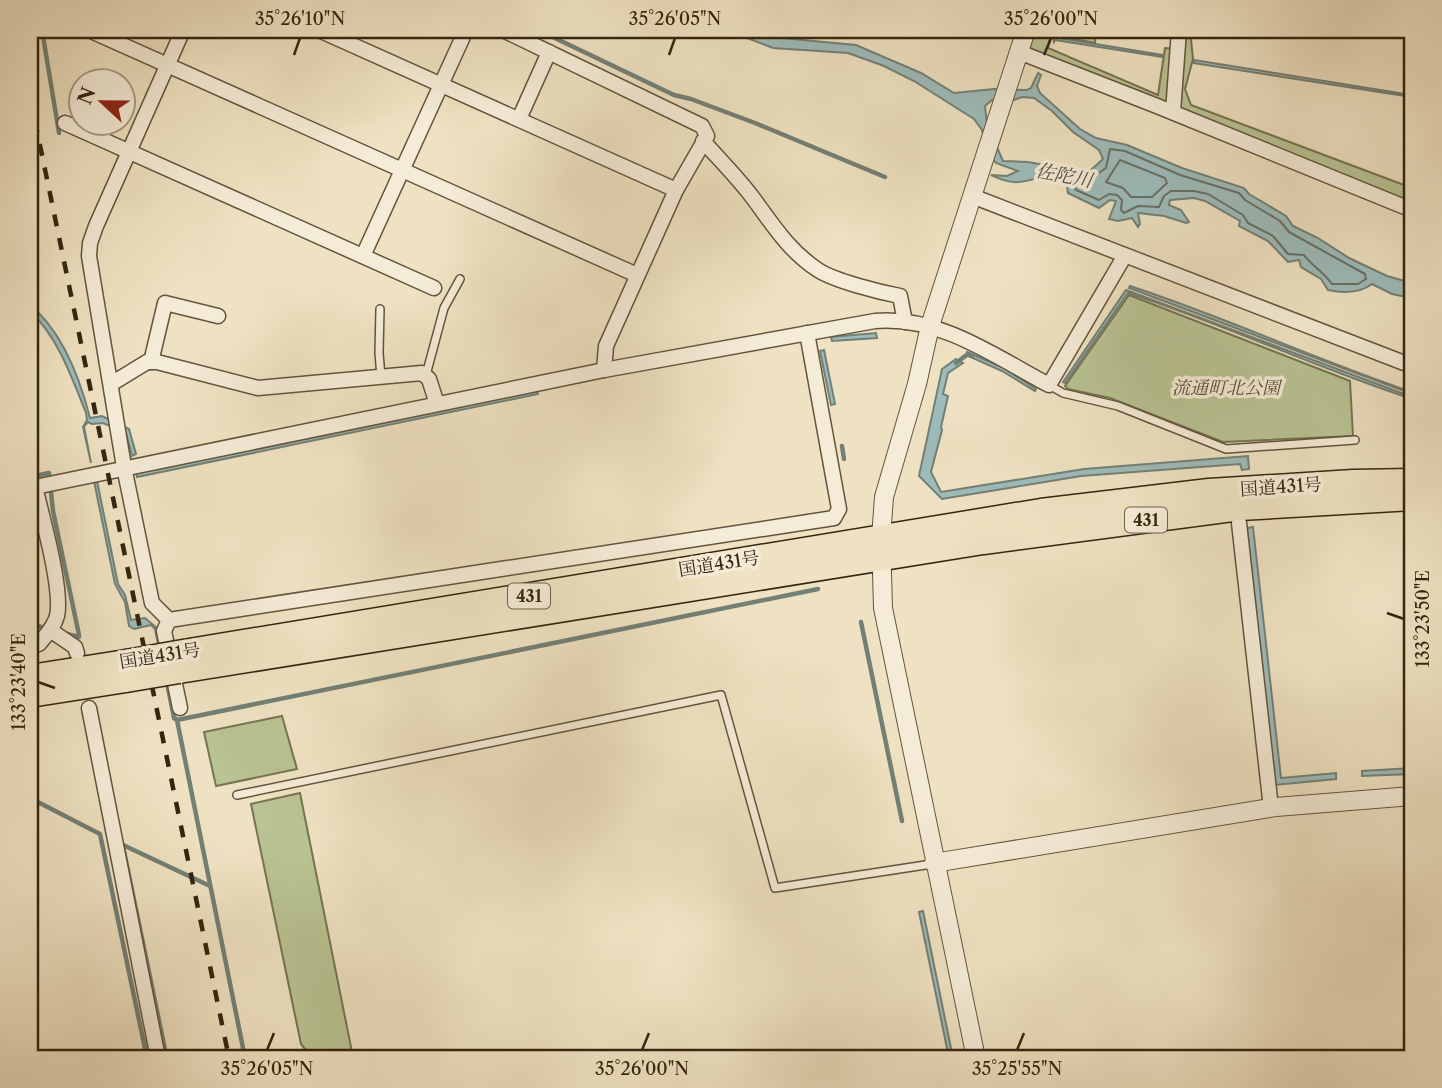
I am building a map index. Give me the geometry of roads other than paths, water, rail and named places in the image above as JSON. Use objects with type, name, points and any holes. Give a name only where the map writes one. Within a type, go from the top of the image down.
[{"type":"highway","name":"国道431号","points":[[881,548],[1041,511],[1209,492],[1353,482],[1412,481]]},
{"type":"highway","name":"国道431号","points":[[30,695],[126,671],[178,662],[881,548],[1240,508],[1412,498]]},
{"type":"highway","name":"国道431号","points":[[30,677],[126,671]]},
{"type":"street","points":[[89,30],[637,275]]},
{"type":"street","points":[[169,620],[152,603],[124,467],[89,256],[90,243],[183,30]]},
{"type":"street","points":[[319,30],[676,190]]},
{"type":"street","points":[[363,256],[466,30]]},
{"type":"street","points":[[503,30],[702,126],[707,136],[676,190],[637,275],[606,346],[604,370]]},
{"type":"street","points":[[976,1058],[883,608],[881,548],[884,497],[917,384],[930,326],[1026,30]]},
{"type":"street","points":[[1173,112],[1179,30]]},
{"type":"street","points":[[519,119],[549,52]]},
{"type":"street","points":[[1017,58],[1173,112],[1412,209]]},
{"type":"street","points":[[65,123],[434,288]]},
{"type":"street","points":[[704,141],[794,252],[820,272],[900,296],[905,321]]},
{"type":"street","points":[[973,192],[1124,257],[1412,366]]},
{"type":"street","points":[[30,645],[39,644],[50,630],[57,616],[58,593],[32,487],[604,370],[875,321],[905,321],[947,330],[1049,385],[1124,257]]},
{"type":"street","points":[[151,362],[165,303],[218,316]]},
{"type":"street","points":[[169,620],[834,517],[839,509],[807,333]]},
{"type":"street","points":[[111,384],[147,362],[192,370],[250,387],[422,373],[429,379],[437,404]]},
{"type":"street","points":[[1239,523],[1271,808]]},
{"type":"street","points":[[169,620],[164,631],[180,708]]},
{"type":"street","points":[[50,630],[75,647],[77,653]]},
{"type":"street","points":[[89,708],[158,1058]]},
{"type":"street","points":[[934,863],[1271,808],[1412,796]]},
{"type":"lane","points":[[426,376],[444,308],[460,279]]},
{"type":"lane","points":[[380,309],[381,378]]},
{"type":"lane","points":[[1049,385],[1063,393],[1118,406],[1226,449],[1354,440]]},
{"type":"lane","points":[[237,795],[721,695],[775,888],[934,863]]},
{"type":"water","name":"佐陀川","points":[[726,30],[756,30],[771,37],[856,45],[921,73],[954,93],[994,89],[1027,90],[1031,88],[1038,73],[1041,75],[1037,86],[1040,93],[1080,129],[1096,138],[1127,145],[1182,168],[1244,188],[1249,194],[1286,216],[1293,226],[1349,258],[1387,276],[1412,283],[1412,298],[1392,294],[1372,284],[1351,292],[1328,290],[1321,279],[1301,267],[1299,260],[1288,262],[1268,241],[1239,226],[1240,221],[1205,201],[1194,198],[1170,200],[1169,205],[1181,210],[1189,222],[1138,213],[1138,227],[1132,218],[1118,221],[1109,219],[1116,201],[1110,200],[1099,208],[1068,193],[1067,186],[1054,178],[1043,177],[1015,182],[998,178],[991,175],[1007,176],[1018,171],[996,163],[988,153],[982,130],[974,119],[914,81],[848,53],[773,48]],"holes":[[[1034,98],[1073,132],[1099,150],[1103,159],[1091,170],[1078,171],[1028,162],[1003,161],[987,124],[985,106],[992,100]]]},
{"type":"water","points":[[1053,37],[1163,57],[1055,40],[1054,42]]},
{"type":"water","points":[[1194,60],[1412,95],[1412,97],[1193,63]]},
{"type":"water","points":[[1130,286],[1201,311],[1412,394],[1129,288]]},
{"type":"water","points":[[1126,290],[1412,399],[1128,293],[1065,383],[1063,382]]},
{"type":"water","points":[[30,305],[51,328],[68,357],[90,418],[102,416],[129,429],[136,454],[132,456],[126,433],[103,423],[88,422],[84,427],[91,463],[83,427],[87,420],[86,413],[63,359],[49,333],[30,311]]},
{"type":"water","points":[[876,333],[877,338],[832,341],[831,337]]},
{"type":"water","points":[[824,350],[835,404],[831,405],[820,351]]},
{"type":"water","points":[[967,352],[1004,368],[1036,389],[1035,391],[1002,371],[966,355]]},
{"type":"water","points":[[956,359],[963,363],[948,373],[943,394],[948,396],[931,472],[941,492],[1084,469],[1248,456],[1249,469],[1242,470],[1240,464],[1081,476],[942,499],[919,476],[942,369]]},
{"type":"water","points":[[537,390],[538,394],[137,477],[136,472]]},
{"type":"water","points":[[94,481],[97,481],[118,584],[125,595],[131,620],[145,618],[157,628],[175,718],[179,722],[173,719],[155,629],[151,625],[134,629],[129,626],[125,602],[115,584]]},
{"type":"water","points":[[1253,527],[1281,778],[1336,773],[1336,779],[1275,785],[1247,528]]},
{"type":"water","points":[[1412,768],[1412,774],[1362,776],[1362,771]]},
{"type":"water","points":[[125,850],[168,1058],[123,851]]},
{"type":"water","points":[[923,911],[953,1058],[949,1058],[919,912]]},
{"type":"waterway","points":[[42,30],[59,133]]},
{"type":"waterway","points":[[538,30],[674,95],[755,123],[885,177]]},
{"type":"waterway","points":[[956,363],[968,354],[972,356]]},
{"type":"waterway","points":[[842,446],[844,459]]},
{"type":"waterway","points":[[30,477],[49,473],[53,511],[79,635]]},
{"type":"waterway","points":[[177,720],[818,589]]},
{"type":"waterway","points":[[861,622],[902,821]]},
{"type":"waterway","points":[[30,635],[38,626],[48,629]]},
{"type":"waterway","points":[[63,633],[79,637]]},
{"type":"waterway","points":[[174,717],[177,720],[245,1058]]},
{"type":"waterway","points":[[30,798],[100,834],[147,1058]]},
{"type":"waterway","points":[[123,845],[210,886]]},
{"type":"railway","points":[[30,97],[229,1058]]},
{"type":"park label","name":"流通町北公園","points":[[1226,388]]}]
